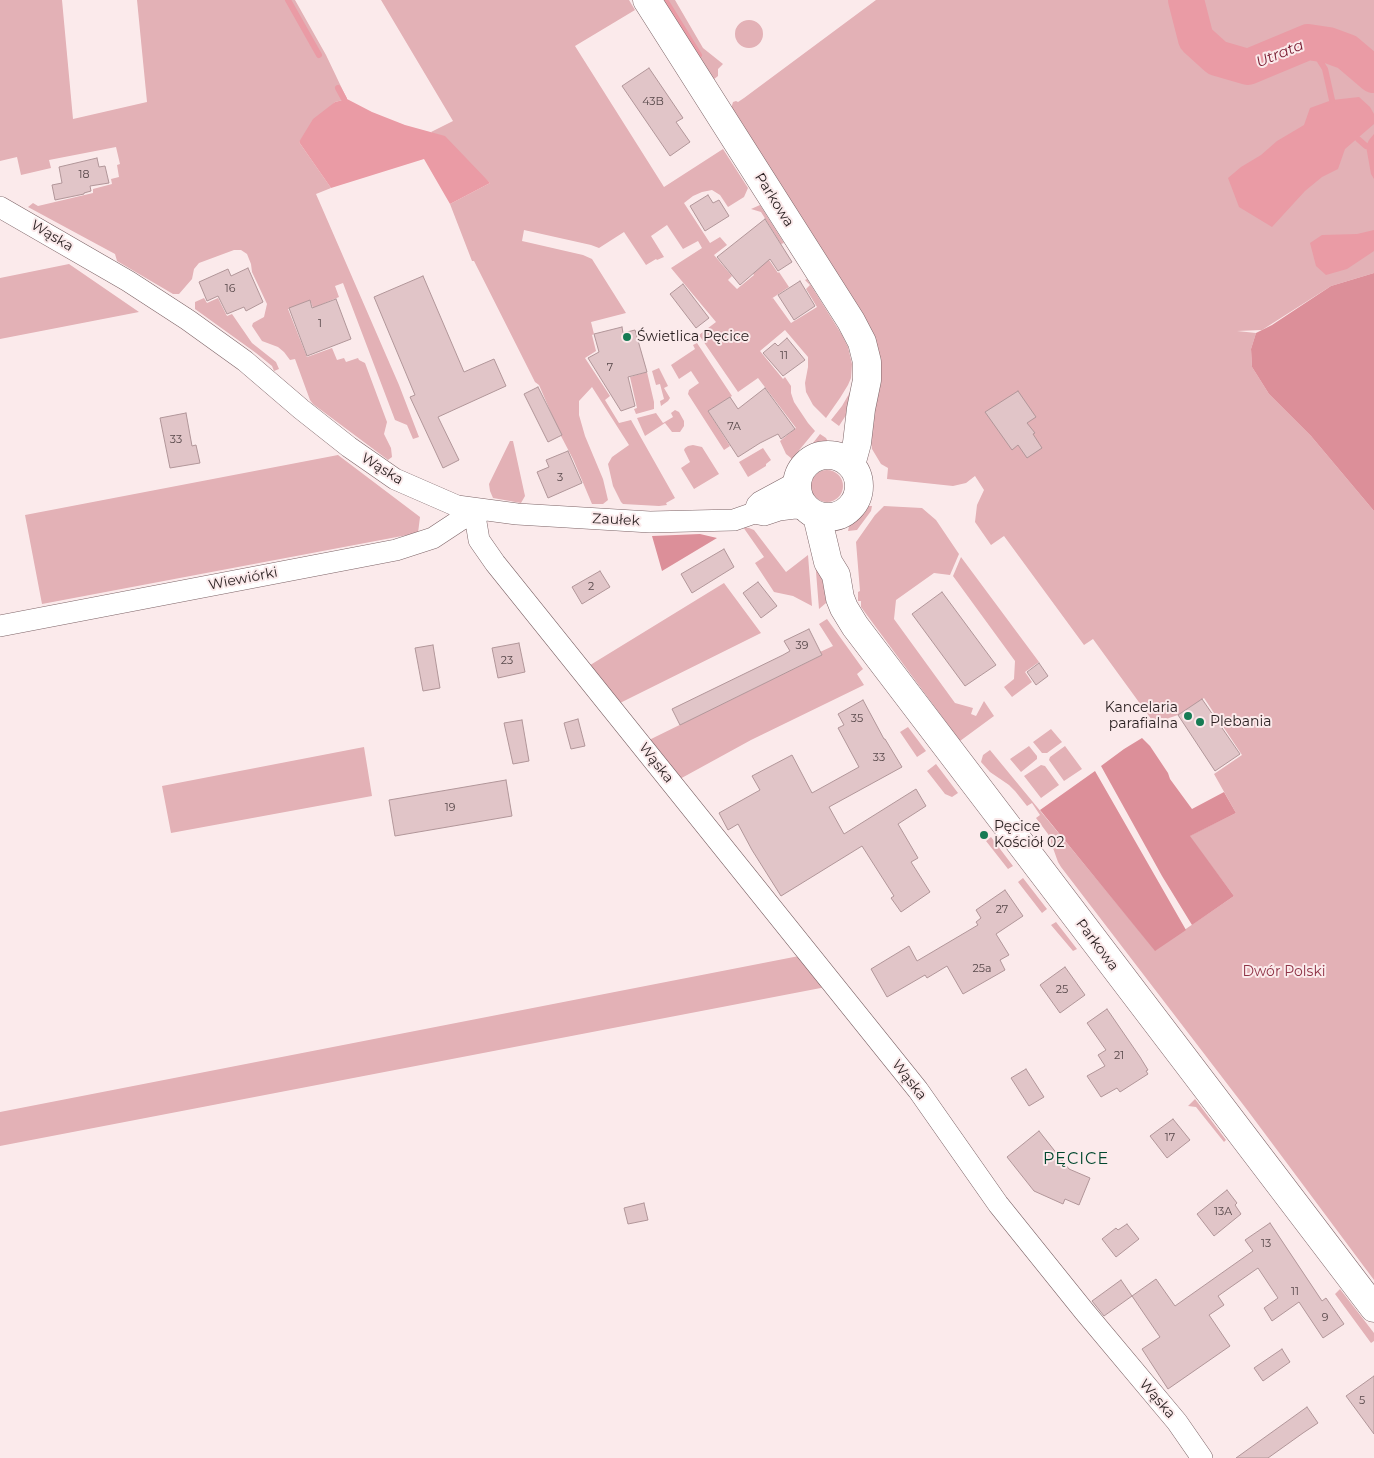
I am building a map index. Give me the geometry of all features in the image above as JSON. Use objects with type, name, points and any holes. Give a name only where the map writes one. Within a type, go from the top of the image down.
[{"type":"street","name":"Parkowa","points":[[648,0],[859,335],[865,348],[868,367],[866,392],[861,409],[857,443],[839,460]]},
{"type":"street","name":"Wąska","points":[[0,207],[128,281],[188,320],[245,361],[364,459],[395,479],[448,502],[466,508],[477,509],[476,522],[479,540],[495,563],[918,1090],[998,1204],[1177,1422],[1202,1458]]},
{"type":"street","points":[[818,457],[839,460],[858,478],[858,493],[852,507],[844,513],[830,518],[812,512],[798,497],[797,482],[800,472],[809,461],[818,457]]},
{"type":"street","name":"Zaułek","points":[[754,513],[760,502],[797,482]]},
{"type":"street","name":"Zaułek","points":[[477,509],[517,514],[650,522],[739,519],[754,513],[764,515],[779,510],[795,508],[812,512]]},
{"type":"street","name":"Wiewiórki","points":[[0,626],[396,550],[433,538],[477,509]]},
{"type":"street","name":"Parkowa","points":[[812,512],[828,562],[836,575],[840,598],[844,608],[861,634],[1374,1308]]},
{"type":"street","name":"Parkowa","points":[[836,575],[842,560],[844,513]]},
{"type":"green space","points":[[0,0],[62,0],[73,119],[147,102],[137,0],[295,0],[326,55],[347,99],[335,102],[299,142],[331,188],[316,194],[399,385],[419,437],[413,439],[407,425],[395,420],[343,283],[335,286],[339,297],[313,308],[310,300],[288,309],[307,357],[332,348],[337,360],[344,358],[346,362],[358,358],[365,363],[387,422],[384,434],[391,448],[392,457],[388,460],[313,404],[295,359],[290,360],[278,347],[262,341],[252,326],[253,323],[264,317],[267,304],[252,272],[247,254],[241,250],[234,250],[199,263],[194,269],[192,279],[179,294],[173,294],[117,261],[115,254],[28,207],[33,203],[38,206],[93,193],[93,189],[112,184],[111,179],[119,177],[117,165],[120,164],[116,147],[49,160],[51,168],[21,175],[17,157],[0,161]]},
{"type":"green space","points":[[381,0],[629,0],[635,10],[575,46],[664,187],[723,149],[748,188],[744,197],[728,207],[720,195],[712,190],[693,196],[684,203],[710,243],[720,237],[727,245],[714,255],[732,276],[728,280],[737,289],[754,275],[742,261],[761,248],[789,287],[771,299],[773,298],[791,323],[817,307],[806,289],[810,285],[805,280],[807,279],[848,347],[852,364],[851,378],[826,418],[813,405],[806,392],[805,383],[808,357],[785,330],[760,351],[783,379],[785,377],[791,386],[794,402],[815,431],[791,460],[780,441],[796,428],[758,378],[738,392],[699,335],[716,322],[671,268],[702,248],[698,241],[683,249],[667,225],[651,236],[664,257],[646,265],[624,232],[599,248],[524,230],[522,241],[583,255],[592,259],[626,313],[591,322],[596,351],[585,358],[610,396],[605,400],[619,423],[631,420],[675,498],[666,503],[667,505],[659,506],[623,504],[621,502],[613,486],[608,464],[612,457],[629,445],[592,387],[579,401],[579,415],[585,436],[603,479],[608,500],[603,504],[592,504],[539,385],[535,382],[474,261],[472,261],[450,204],[490,183],[431,132],[453,121]]},
{"type":"green space","points":[[660,0],[675,0],[703,48],[723,64],[718,69],[718,76],[713,80]]},
{"type":"green space","name":"Dwór Polski","points":[[876,0],[1374,0],[1374,273],[1331,286],[1262,330],[1237,331],[1256,333],[1251,349],[1252,367],[1269,394],[1311,436],[1374,511],[1374,1280],[1248,1111],[1061,867],[1048,834],[1036,818],[1040,815],[1032,803],[1027,806],[1009,785],[990,772],[981,762],[983,755],[990,750],[1155,950],[1234,896],[1189,836],[1236,813],[1214,774],[1242,755],[1204,698],[1157,727],[1093,639],[1084,645],[1004,536],[991,545],[975,522],[977,505],[984,490],[975,476],[966,483],[953,486],[887,479],[888,468],[881,464],[872,449],[871,442],[876,386],[730,112],[733,102],[738,102],[744,98]]},
{"type":"green space","points":[[749,20],[759,24],[763,34],[759,44],[749,48],[739,44],[735,34],[739,24]]},
{"type":"green space","points":[[760,205],[784,243],[781,244],[761,212],[751,209]]},
{"type":"green space","points":[[69,264],[139,312],[0,339],[0,278]]},
{"type":"green space","points":[[204,298],[207,303],[218,298],[227,316],[232,314],[252,343],[276,362],[279,369],[274,371],[272,366],[256,353],[195,309],[195,302]]},
{"type":"green space","points":[[697,343],[732,396],[708,411],[730,446],[724,450],[688,394],[689,390],[699,383],[691,371],[679,379],[671,365],[695,349],[693,345]]},
{"type":"green space","points":[[659,368],[668,386],[664,388],[670,398],[661,406],[660,401],[664,399],[660,384],[656,385],[652,371]]},
{"type":"green space","points":[[647,372],[654,409],[636,414],[634,409],[637,408],[630,377]]},
{"type":"green space","points":[[857,380],[848,412],[839,426],[831,420],[842,406]]},
{"type":"green space","points":[[675,410],[679,412],[684,421],[684,426],[680,432],[672,432],[665,423],[645,436],[637,418],[656,413],[663,423],[673,417],[671,413]]},
{"type":"green space","points":[[820,434],[828,442],[808,453],[799,461]]},
{"type":"green space","points":[[510,441],[513,441],[525,496],[521,503],[493,498],[490,491],[489,484]]},
{"type":"green space","points":[[688,446],[702,447],[719,474],[694,489],[681,468],[690,462],[684,450]]},
{"type":"green space","points":[[763,448],[771,460],[766,466],[748,477],[739,462]]},
{"type":"green space","points":[[338,455],[420,517],[418,533],[42,604],[25,515]]},
{"type":"green space","points":[[827,470],[833,471],[838,475],[842,480],[842,492],[838,497],[833,501],[827,502],[821,501],[816,497],[812,492],[811,486],[812,480],[816,475],[821,471]]},
{"type":"green space","points":[[867,506],[872,506],[871,511],[857,530],[848,531],[850,522],[856,512]]},
{"type":"green space","points":[[884,506],[922,508],[936,520],[959,554],[950,575],[934,573],[896,600],[894,619],[955,703],[973,708],[971,714],[976,716],[984,701],[994,716],[960,741],[861,607],[861,601],[858,601],[858,592],[860,591],[856,542],[875,515]]},
{"type":"green space","points":[[743,527],[754,530],[786,572],[808,555],[812,606],[793,596],[774,592],[755,563],[764,557]]},
{"type":"green space","points":[[961,557],[1039,662],[1025,672],[1032,682],[1012,697],[1004,687],[1014,679],[1015,661],[953,576]]},
{"type":"green space","points":[[815,559],[829,597],[826,603],[819,609]]},
{"type":"green space","points":[[724,583],[761,633],[620,703],[587,667]]},
{"type":"green space","points":[[827,619],[863,669],[857,674],[864,685],[751,740],[678,780],[647,741],[822,655],[820,652],[833,646],[819,624]]},
{"type":"green space","points":[[908,727],[926,751],[917,757],[900,732]]},
{"type":"green space","points":[[1051,729],[1062,742],[1047,753],[1042,753],[1033,742]]},
{"type":"green space","points":[[1029,746],[1037,756],[1037,759],[1021,772],[1010,759]]},
{"type":"green space","points":[[1065,746],[1082,769],[1064,781],[1049,760],[1050,757]]},
{"type":"green space","points":[[364,747],[372,796],[171,833],[162,786]]},
{"type":"green space","points":[[936,764],[958,793],[952,797],[945,794],[927,771]]},
{"type":"green space","points":[[1041,765],[1045,766],[1059,785],[1041,798],[1024,776]]},
{"type":"green space","points":[[991,837],[1013,866],[1008,869],[986,841]]},
{"type":"green space","points":[[1023,878],[1047,909],[1042,913],[1018,882]]},
{"type":"green space","points":[[1056,922],[1077,949],[1073,951],[1051,925]]},
{"type":"green space","points":[[799,956],[826,987],[0,1146],[0,1112]]},
{"type":"green space","points":[[1195,1099],[1226,1140],[1224,1142],[1196,1107],[1188,1106]]},
{"type":"green space","points":[[1340,1289],[1374,1333],[1374,1341],[1371,1343],[1335,1294]]},
{"type":"shaded area","points":[[1359,97],[1370,107],[1374,114],[1374,124],[1345,149],[1338,169],[1322,177],[1305,191],[1272,227],[1239,207],[1228,178],[1241,167],[1261,155],[1277,141],[1304,125],[1310,108],[1332,100]]},
{"type":"shaded area","points":[[347,99],[372,112],[405,125],[445,136],[490,183],[450,204],[424,159],[331,188],[299,142],[313,119],[335,102]]},
{"type":"shaded area","points":[[1374,134],[1374,179],[1371,174],[1366,146]]},
{"type":"shaded area","points":[[1374,230],[1374,251],[1347,269],[1326,275],[1316,266],[1310,243],[1322,235],[1357,234]]},
{"type":"shaded area","points":[[1374,273],[1374,511],[1311,436],[1269,394],[1252,367],[1251,349],[1256,333],[1272,325],[1331,286]]},
{"type":"shaded area","points":[[700,534],[717,538],[662,571],[652,536]]},
{"type":"shaded area","points":[[1142,738],[1150,746],[1170,779],[1192,809],[1224,792],[1236,813],[1190,836],[1234,896],[1192,925],[1162,876],[1101,766]]},
{"type":"shaded area","points":[[1095,771],[1186,930],[1155,951],[1040,810]]},
{"type":"building","points":[[649,68],[683,118],[676,122],[690,142],[670,156],[622,86]]},
{"type":"building","points":[[97,158],[99,167],[105,166],[109,183],[90,186],[91,191],[84,194],[55,200],[52,185],[62,183],[59,167]]},
{"type":"building","points":[[708,195],[713,203],[719,200],[729,216],[705,231],[690,206]]},
{"type":"building","points":[[765,219],[792,262],[778,271],[770,259],[740,285],[717,257]]},
{"type":"building","points":[[248,268],[263,302],[246,311],[244,307],[227,314],[218,296],[207,301],[199,282],[228,269],[231,276]]},
{"type":"building","points":[[423,276],[464,372],[494,359],[506,386],[438,417],[459,460],[443,468],[410,397],[415,395],[374,297]]},
{"type":"building","points":[[800,281],[815,306],[794,320],[778,295]]},
{"type":"building","points":[[683,284],[709,318],[696,328],[670,294]]},
{"type":"building","points":[[336,299],[351,339],[307,356],[289,308],[310,300],[312,308]]},
{"type":"building","points":[[622,327],[623,333],[635,330],[647,372],[628,377],[635,406],[621,411],[588,358],[599,352],[594,334]]},
{"type":"building","points":[[787,338],[805,360],[783,376],[763,353],[775,343],[778,346]]},
{"type":"building","points":[[538,387],[562,435],[548,442],[524,394]]},
{"type":"building","points":[[765,388],[795,429],[781,439],[778,434],[738,457],[708,411],[730,397],[738,409]]},
{"type":"building","points":[[1018,391],[1036,417],[1027,423],[1035,433],[1033,434],[1042,448],[1027,458],[1018,445],[1012,450],[985,412]]},
{"type":"building","points":[[186,413],[192,446],[196,445],[200,463],[170,468],[160,418]]},
{"type":"building","points":[[568,451],[582,483],[548,498],[537,472],[549,467],[546,460]]},
{"type":"building","points":[[724,549],[734,567],[692,593],[681,574]]},
{"type":"building","points":[[600,571],[610,587],[582,604],[572,587]]},
{"type":"building","points":[[758,582],[777,606],[761,618],[743,593]]},
{"type":"building","points":[[942,592],[996,665],[965,686],[912,614]]},
{"type":"building","points":[[809,629],[822,655],[680,725],[672,709],[790,651],[784,641]]},
{"type":"building","points":[[519,643],[525,672],[498,678],[492,648]]},
{"type":"building","points":[[433,645],[440,688],[423,691],[415,648]]},
{"type":"building","points":[[1039,663],[1048,676],[1036,685],[1027,672]]},
{"type":"building","points":[[1202,699],[1240,754],[1215,771],[1178,715]]},
{"type":"building","points":[[863,700],[902,767],[829,807],[844,834],[916,789],[926,806],[898,824],[918,858],[911,862],[930,892],[901,912],[891,898],[894,896],[862,846],[781,896],[738,824],[728,830],[719,813],[760,790],[752,776],[792,755],[812,793],[859,767],[838,728],[844,725],[838,714]]},
{"type":"building","points":[[578,719],[585,746],[571,749],[564,723]]},
{"type":"building","points":[[522,720],[529,761],[513,764],[504,723]]},
{"type":"building","points":[[506,780],[512,816],[395,836],[389,800]]},
{"type":"building","points":[[1005,890],[1023,916],[996,934],[1009,955],[1000,960],[1005,970],[963,994],[947,966],[927,978],[925,975],[887,997],[871,969],[909,946],[917,961],[978,925],[976,922],[981,918],[976,910]]},
{"type":"building","points":[[1065,967],[1085,995],[1060,1013],[1040,985]]},
{"type":"building","points":[[1107,1009],[1140,1057],[1148,1070],[1146,1071],[1148,1074],[1120,1092],[1117,1088],[1101,1097],[1087,1076],[1105,1066],[1098,1055],[1106,1050],[1087,1023]]},
{"type":"building","points":[[1026,1069],[1044,1097],[1029,1106],[1011,1078]]},
{"type":"building","points":[[1173,1119],[1190,1140],[1167,1158],[1150,1136]]},
{"type":"building","points":[[1039,1131],[1069,1169],[1090,1178],[1079,1205],[1065,1199],[1063,1204],[1034,1191],[1007,1157]]},
{"type":"building","points":[[1227,1190],[1237,1203],[1235,1205],[1241,1214],[1214,1236],[1197,1214]]},
{"type":"building","points":[[644,1203],[648,1220],[628,1224],[624,1208]]},
{"type":"building","points":[[1270,1223],[1322,1301],[1326,1298],[1344,1324],[1323,1338],[1299,1302],[1272,1321],[1264,1308],[1278,1298],[1258,1268],[1218,1296],[1224,1305],[1209,1315],[1230,1346],[1168,1389],[1142,1349],[1160,1337],[1132,1296],[1156,1279],[1175,1306],[1253,1251],[1245,1240]]},
{"type":"building","points":[[1127,1224],[1139,1239],[1116,1257],[1102,1239],[1116,1228],[1118,1230]]},
{"type":"building","points":[[1121,1280],[1132,1296],[1104,1316],[1092,1301]]},
{"type":"building","points":[[1282,1349],[1290,1362],[1263,1381],[1254,1368]]},
{"type":"building","points":[[1374,1376],[1374,1434],[1346,1396]]},
{"type":"building","points":[[1307,1407],[1318,1423],[1268,1458],[1236,1458]]},
{"type":"waterway","points":[[288,0],[319,55]]},
{"type":"waterway","points":[[665,0],[699,55]]},
{"type":"waterway","name":"Utrata","points":[[1186,0],[1196,39],[1217,58],[1248,67],[1308,42],[1328,45],[1347,52],[1374,75]]},
{"type":"waterway","points":[[1308,42],[1325,69],[1332,100]]},
{"type":"waterway","points":[[338,88],[344,99]]},
{"type":"waterway","points":[[1358,139],[1366,146]]},
{"type":"place","name":"Świetlica Pęcice","points":[[627,337]]},
{"type":"place","name":"Kancelaria parafialna","points":[[1188,716]]},
{"type":"place","name":"Plebania","points":[[1200,722]]},
{"type":"place","name":"Pęcice Kościół 02","points":[[984,835]]},
{"type":"district","name":"PĘCICE","points":[[1076,1159]]}]
